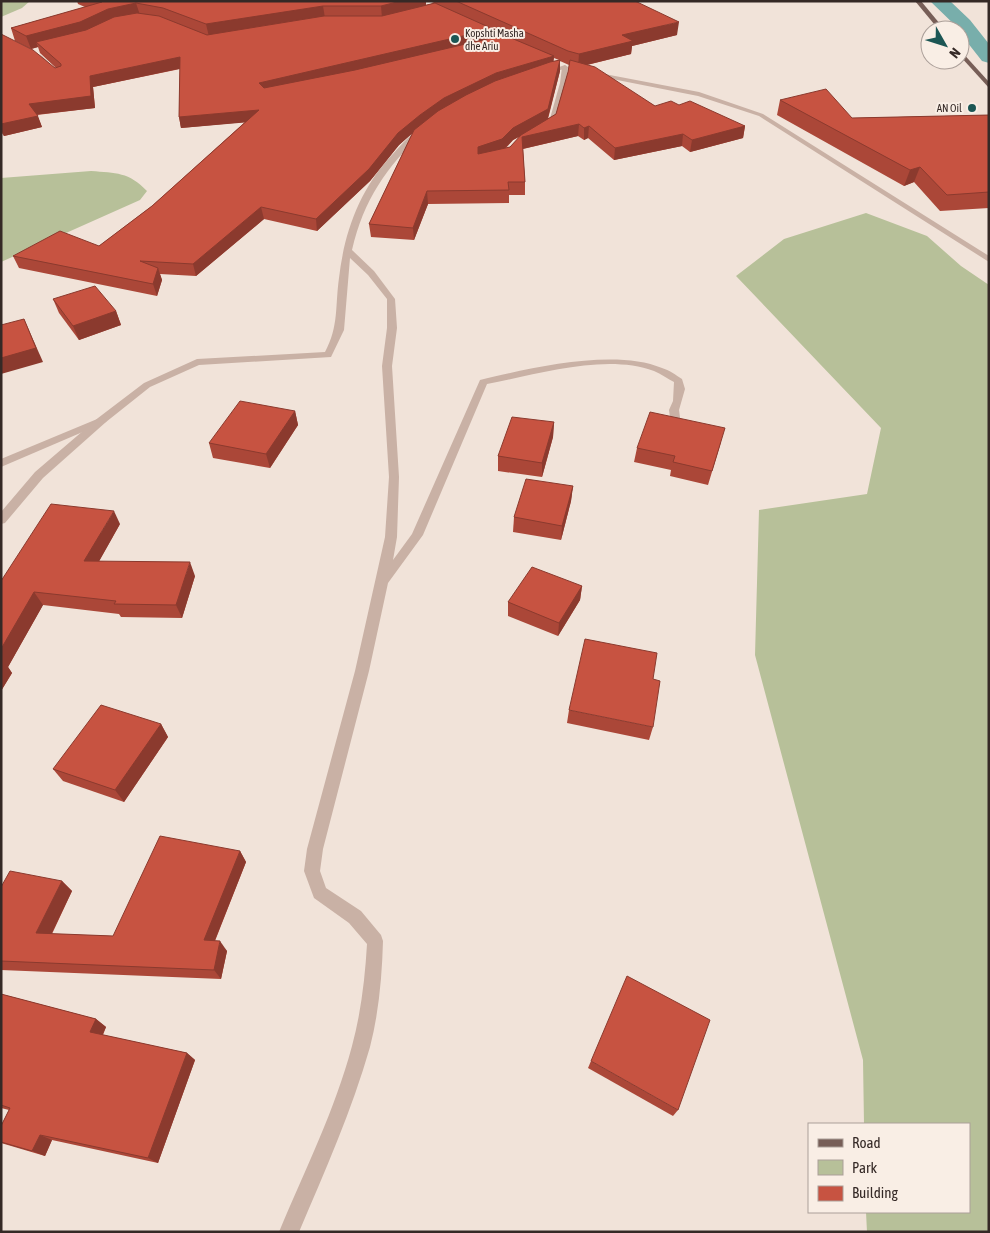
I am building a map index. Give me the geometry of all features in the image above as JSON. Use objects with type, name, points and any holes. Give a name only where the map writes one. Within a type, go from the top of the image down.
[{"type":"main road","points":[[918,1],[934,20]]},
{"type":"main road","points":[[970,64],[989,86]]},
{"type":"street","points":[[1,38],[32,51],[46,60],[60,76]]},
{"type":"street","points":[[32,51],[42,48]]},
{"type":"street","points":[[556,63],[569,68]]},
{"type":"street","points":[[537,74],[569,68]]},
{"type":"street","points":[[538,131],[552,122],[569,68]]},
{"type":"street","points":[[585,72],[689,90],[733,103],[761,115],[989,260]]},
{"type":"street","points":[[1,520],[39,475],[102,420],[147,386],[197,362],[328,355],[339,331],[350,235],[366,196],[378,174],[400,150],[431,122]]},
{"type":"street","points":[[289,1232],[340,1109],[361,1046],[374,983],[375,941],[355,917],[320,893],[312,871],[315,849],[382,585],[390,537],[394,477],[387,366],[392,328],[391,299],[371,273],[347,250]]},
{"type":"street","points":[[382,585],[417,535],[483,382],[561,366],[602,361],[651,368],[673,376],[679,381],[678,401],[674,410],[676,426]]},
{"type":"street","points":[[1,463],[102,420]]},
{"type":"green space","points":[[1,1],[30,1],[22,8],[1,17]]},
{"type":"green space","points":[[91,171],[115,173],[128,177],[147,191],[140,200],[1,262],[1,178]]},
{"type":"green space","points":[[866,213],[927,236],[961,266],[989,285],[989,1232],[867,1232],[866,1213],[970,1213],[970,1123],[864,1123],[863,1060],[755,655],[759,510],[867,494],[881,428],[736,276],[784,239]]},
{"type":"building","points":[[100,1],[401,1],[381,6],[323,6],[206,24],[163,8],[136,3],[108,9],[80,22],[26,36],[11,28],[102,2]]},
{"type":"building","points":[[456,1],[635,1],[679,22],[622,35],[633,41],[579,54],[568,51]]},
{"type":"building","points":[[435,3],[493,29],[259,83],[264,88],[355,70],[504,35],[554,56],[496,73],[444,98],[398,133],[369,169],[316,219],[261,207],[193,264],[140,261],[158,268],[153,284],[13,256],[60,231],[99,246],[152,206],[259,110],[179,117],[180,57],[90,76],[91,96],[29,104],[38,116],[1,124],[1,34],[33,50],[55,68],[61,66],[61,64],[36,42],[86,30],[114,17],[137,13],[159,16],[207,35],[324,16],[382,16]]},
{"type":"building","points":[[560,60],[548,109],[513,128],[502,139],[478,147],[478,154],[510,147],[521,135],[556,114],[570,60],[595,67],[655,106],[671,101],[679,105],[690,101],[745,126],[692,140],[683,134],[615,148],[589,126],[584,128],[579,124],[522,137],[525,182],[508,182],[509,190],[427,191],[413,228],[369,224],[414,130],[438,111],[495,81]]},
{"type":"building","points":[[826,89],[852,118],[989,115],[989,192],[947,195],[920,167],[910,170],[780,100]]},
{"type":"building","points":[[95,286],[116,311],[73,326],[53,299]]},
{"type":"building","points":[[24,319],[36,348],[1,358],[1,325]]},
{"type":"building","points":[[240,401],[295,411],[266,454],[209,443]]},
{"type":"building","points":[[650,412],[725,428],[712,471],[673,462],[675,456],[637,448]]},
{"type":"building","points":[[512,417],[554,422],[542,463],[498,456]]},
{"type":"building","points":[[526,479],[573,486],[562,526],[514,517]]},
{"type":"building","points":[[51,504],[114,511],[84,561],[190,562],[176,605],[114,604],[116,601],[34,592],[1,649],[1,581]]},
{"type":"building","points":[[532,567],[582,586],[559,623],[508,602]]},
{"type":"building","points":[[585,639],[657,653],[653,679],[660,681],[653,727],[569,710]]},
{"type":"building","points":[[101,705],[161,724],[115,790],[53,769]]},
{"type":"building","points":[[160,836],[240,851],[204,940],[220,941],[214,970],[1,961],[1,887],[10,871],[62,881],[36,933],[113,936]]},
{"type":"building","points":[[627,976],[710,1020],[678,1110],[591,1061]]},
{"type":"building","points":[[1,994],[96,1019],[90,1032],[187,1053],[148,1158],[40,1135],[32,1151],[1,1142],[1,1126],[10,1108],[1,1105]]},
{"type":"waterway","points":[[939,1],[963,24],[989,57]]},
{"type":"place","name":"Kopshti Masha dhe Ariu","points":[[455,39]]},
{"type":"place","name":"AN Oil","points":[[972,108]]}]
